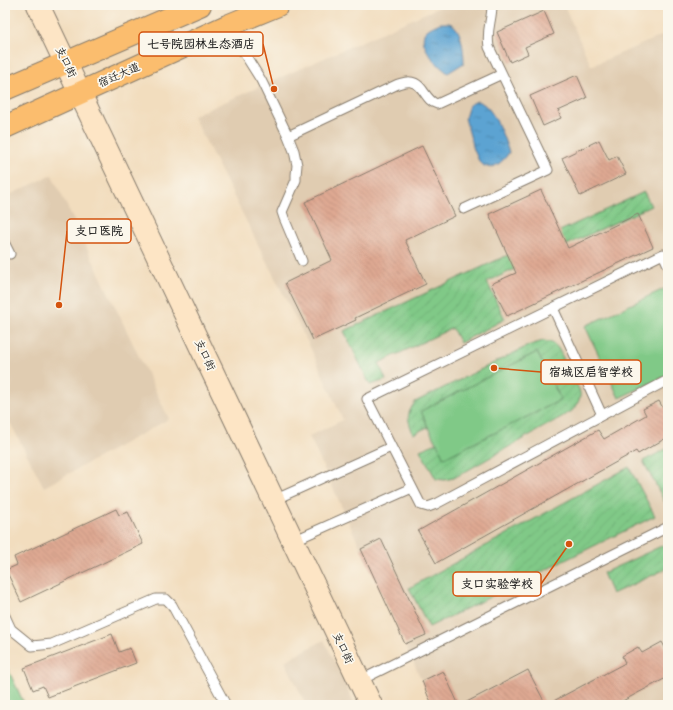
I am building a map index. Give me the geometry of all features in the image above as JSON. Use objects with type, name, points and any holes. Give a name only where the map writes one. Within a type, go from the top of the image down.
[{"type":"main road","points":[[5,89],[200,5]]},
{"type":"main road","name":"宿迁大道","points":[[5,127],[227,26],[278,5]]},
{"type":"street","name":"支口街","points":[[38,5],[371,705]]},
{"type":"lane","points":[[464,209],[548,170],[489,47],[488,27],[492,14],[492,5]]},
{"type":"lane","points":[[227,26],[261,80],[294,151],[296,180],[282,212],[302,261]]},
{"type":"lane","points":[[288,136],[398,84],[410,82],[416,84],[421,88],[431,103],[436,104],[502,74]]},
{"type":"lane","points":[[5,244],[10,254]]},
{"type":"lane","points":[[668,265],[663,254],[368,399],[421,505],[428,507],[668,380]]},
{"type":"lane","points":[[553,308],[602,415]]},
{"type":"lane","points":[[274,500],[391,447]]},
{"type":"lane","points":[[293,541],[412,488]]},
{"type":"lane","points":[[359,681],[668,527]]},
{"type":"lane","points":[[5,617],[11,629],[32,646],[52,644],[156,599],[166,599],[172,605],[226,705]]},
{"type":"shaded area","points":[[444,5],[564,5],[591,66],[668,33],[668,705],[433,705],[309,436],[343,420],[310,347],[193,116]]},
{"type":"shaded area","points":[[52,175],[169,419],[44,487],[5,413],[5,197]]},
{"type":"shaded area","points":[[324,640],[355,705],[306,705],[285,661]]},
{"type":"green space","points":[[644,192],[651,206],[487,282],[505,319],[460,343],[452,328],[379,363],[386,380],[370,385],[344,331]]},
{"type":"green space","points":[[668,287],[668,375],[619,398],[585,326]]},
{"type":"green space","points":[[543,341],[554,344],[564,360],[545,368],[537,352],[421,411],[428,427],[413,434],[408,418],[415,402],[530,345]]},
{"type":"green space","points":[[537,352],[561,400],[444,459],[420,411]]},
{"type":"green space","points":[[571,377],[580,394],[576,406],[572,411],[454,478],[444,480],[436,479],[420,450],[437,443],[444,458],[561,400],[554,385]]},
{"type":"green space","points":[[668,448],[668,508],[643,461]]},
{"type":"green space","points":[[629,467],[655,516],[429,627],[409,588]]},
{"type":"green space","points":[[668,543],[668,568],[612,594],[603,573]]},
{"type":"green space","points":[[5,663],[25,705],[5,705]]},
{"type":"water","points":[[440,23],[449,23],[457,29],[463,46],[464,63],[448,73],[431,56],[424,45],[423,39],[427,30]]},
{"type":"water","points":[[477,101],[483,104],[493,115],[501,130],[509,152],[502,162],[491,168],[484,166],[479,161],[474,150],[465,118],[469,105]]},
{"type":"building","points":[[544,11],[554,34],[525,47],[528,54],[510,62],[497,32]]},
{"type":"building","points":[[577,75],[587,98],[558,111],[561,118],[543,126],[530,96]]},
{"type":"building","points":[[599,140],[609,160],[617,156],[626,174],[580,196],[562,158]]},
{"type":"building","points":[[422,146],[455,216],[405,240],[426,284],[313,340],[285,283],[332,260],[305,202]]},
{"type":"building","points":[[541,190],[568,248],[638,214],[653,247],[507,316],[491,284],[516,273],[489,214]]},
{"type":"building","points":[[659,401],[663,408],[668,405],[668,437],[638,454],[636,451],[436,563],[418,531],[598,430],[604,439],[646,415],[643,409]]},
{"type":"building","points":[[116,509],[119,515],[128,512],[143,544],[21,602],[6,570],[17,565],[14,557]]},
{"type":"building","points":[[381,539],[426,635],[405,644],[361,549]]},
{"type":"building","points":[[112,634],[119,652],[130,648],[136,663],[48,697],[43,686],[33,690],[24,668]]},
{"type":"building","points":[[662,642],[668,653],[668,677],[615,705],[546,705],[625,663],[622,656],[638,647],[642,653]]},
{"type":"building","points":[[528,670],[546,705],[461,705]]},
{"type":"building","points":[[443,671],[459,705],[433,705],[428,696],[422,681]]},
{"type":"place","name":"七号院园林生态酒店","points":[[274,89]]},
{"type":"place","name":"支口医院","points":[[59,305]]},
{"type":"place","name":"宿城区启智学校","points":[[494,368]]},
{"type":"place","name":"支口实验学校","points":[[569,544]]}]
